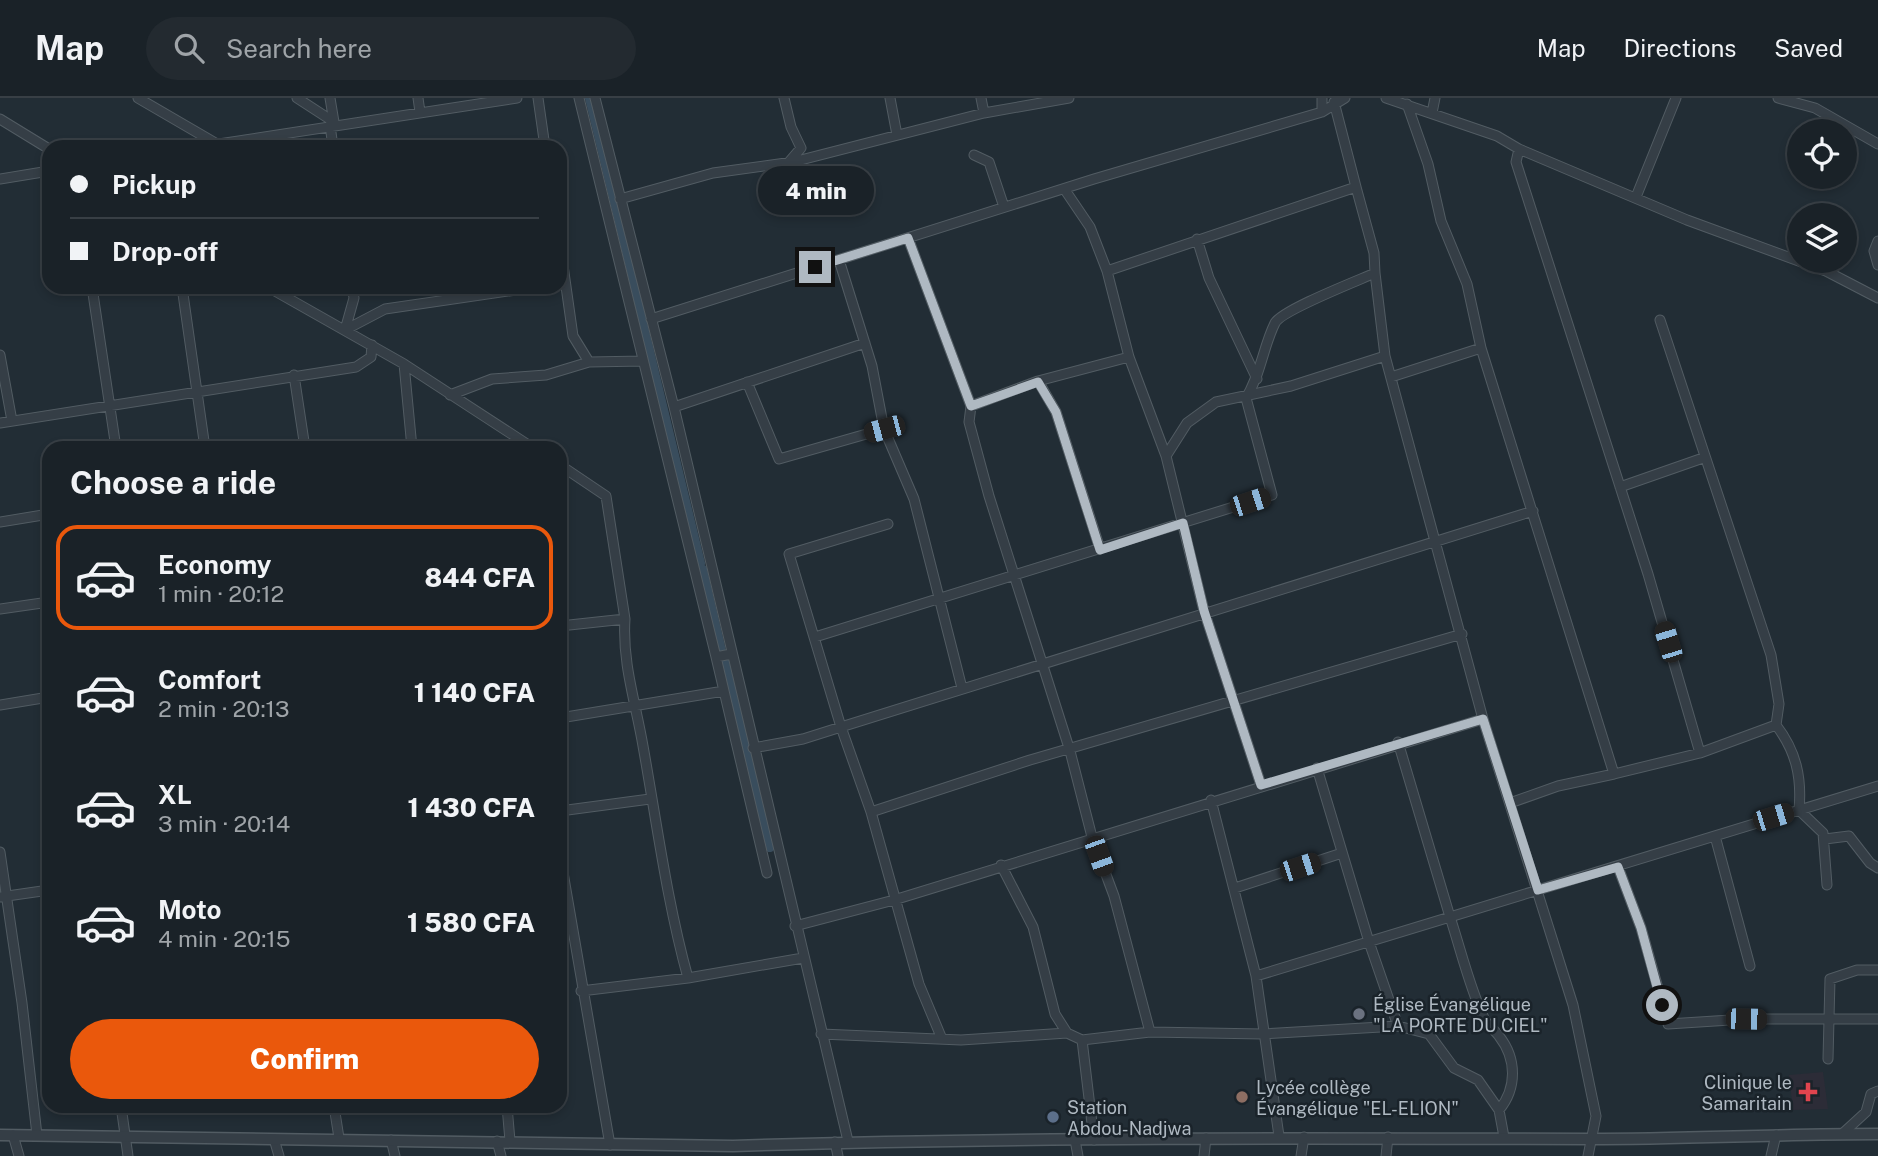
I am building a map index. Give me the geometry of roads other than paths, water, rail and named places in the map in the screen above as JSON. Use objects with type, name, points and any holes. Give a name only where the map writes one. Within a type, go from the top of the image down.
[{"type":"street","points":[[138,98],[211,140]]},
{"type":"street","points":[[298,98],[332,124]]},
{"type":"street","points":[[330,98],[333,140]]},
{"type":"street","points":[[418,98],[420,112]]},
{"type":"street","points":[[241,140],[332,124],[517,98]]},
{"type":"street","points":[[538,98],[544,140]]},
{"type":"street","points":[[579,98],[767,873]]},
{"type":"street","points":[[595,98],[674,407],[848,1141]]},
{"type":"street","points":[[784,98],[791,127],[802,148],[788,163]]},
{"type":"street","points":[[890,98],[897,135]]},
{"type":"street","points":[[981,98],[984,114]]},
{"type":"street","points":[[620,199],[713,173],[788,163],[984,114],[1069,98]]},
{"type":"street","points":[[1322,98],[1322,112]]},
{"type":"street","points":[[651,319],[1094,179],[1322,112],[1334,102],[1345,98]]},
{"type":"street","points":[[1385,98],[1497,136],[1518,149],[1758,248],[1826,271],[1878,298]]},
{"type":"street","points":[[1432,113],[1435,98]]},
{"type":"street","points":[[1636,197],[1676,98]]},
{"type":"street","points":[[1778,98],[1815,108],[1878,144]]},
{"type":"street","points":[[1334,102],[1374,253],[1385,355],[1410,456],[1437,542],[1483,719],[1573,1005],[1596,1115],[1588,1156]]},
{"type":"street","points":[[1406,104],[1428,164],[1441,221],[1467,284],[1481,348],[1533,511],[1590,706],[1614,774]]},
{"type":"street","points":[[0,119],[42,145]]},
{"type":"street","points":[[1518,149],[1516,162],[1620,487],[1700,752]]},
{"type":"street","points":[[974,155],[989,162],[1004,207]]},
{"type":"street","points":[[0,179],[42,172]]},
{"type":"street","points":[[1107,271],[1356,187]]},
{"type":"street","points":[[1065,190],[1090,227],[1107,271],[1129,357],[1166,456],[1204,611],[1235,698],[1261,785]]},
{"type":"street","points":[[908,238],[971,406],[969,422],[1013,578],[1070,751],[1092,837],[1114,896],[1150,1032]]},
{"type":"street","points":[[1197,239],[1209,278],[1257,379]]},
{"type":"street","points":[[1878,241],[1874,251],[1878,265]]},
{"type":"street","points":[[839,260],[865,343],[884,429],[914,499],[961,688]]},
{"type":"street","points":[[816,637],[1013,578],[1272,495],[1246,398],[1257,379],[1276,320],[1297,306],[1314,302],[1375,273]]},
{"type":"street","points":[[93,294],[115,441]]},
{"type":"street","points":[[183,294],[204,441]]},
{"type":"street","points":[[281,294],[404,364],[522,441]]},
{"type":"street","points":[[345,330],[353,294]]},
{"type":"street","points":[[345,330],[385,309],[488,294]]},
{"type":"street","points":[[565,294],[573,336],[589,362]]},
{"type":"street","points":[[1660,320],[1703,458],[1771,655],[1779,704],[1776,725],[1789,742],[1798,765],[1799,810],[1823,833],[1825,839],[1827,885]]},
{"type":"street","points":[[674,407],[865,343]]},
{"type":"street","points":[[0,423],[356,366],[371,357],[372,345]]},
{"type":"street","points":[[1391,377],[1481,348]]},
{"type":"street","points":[[0,355],[12,421]]},
{"type":"street","points":[[1166,456],[1187,423],[1216,402],[1246,398],[1385,355]]},
{"type":"street","points":[[971,406],[1038,382],[1129,357]]},
{"type":"street","points":[[450,395],[492,379],[546,375],[589,362],[643,361]]},
{"type":"street","points":[[404,364],[411,441]]},
{"type":"street","points":[[294,375],[304,441]]},
{"type":"street","points":[[747,382],[779,459],[884,429]]},
{"type":"street","points":[[1038,382],[1056,412],[1100,550]]},
{"type":"street","points":[[514,436],[515,441]]},
{"type":"street","points":[[1620,487],[1703,458]]},
{"type":"street","points":[[567,470],[606,496],[625,619],[627,667],[677,939],[688,978]]},
{"type":"street","points":[[753,748],[803,739],[1204,611],[1533,511]]},
{"type":"street","points":[[0,522],[42,515]]},
{"type":"street","points":[[888,524],[789,554],[841,727],[871,812],[919,984],[943,1039]]},
{"type":"street","points":[[0,609],[42,603]]},
{"type":"street","points":[[567,625],[625,619]]},
{"type":"street","points":[[871,812],[1030,760],[1070,751],[1235,698],[1462,634]]},
{"type":"street","points":[[716,657],[731,654]]},
{"type":"street","points":[[567,717],[724,691]]},
{"type":"street","points":[[0,705],[42,698]]},
{"type":"street","points":[[795,926],[894,900],[1212,800],[1483,719]]},
{"type":"street","points":[[1510,803],[1558,786],[1700,752],[1776,725]]},
{"type":"street","points":[[1398,743],[1450,917],[1485,1020],[1501,1038],[1511,1062],[1513,1085],[1509,1098],[1499,1110]]},
{"type":"street","points":[[1317,768],[1369,942],[1398,1026]]},
{"type":"street","points":[[1256,976],[1878,786]]},
{"type":"street","points":[[567,810],[650,799]]},
{"type":"street","points":[[1212,800],[1256,976],[1279,1136]]},
{"type":"street","points":[[1715,836],[1749,966]]},
{"type":"street","points":[[1825,839],[1849,836],[1878,868]]},
{"type":"street","points":[[0,852],[3,897],[37,1135]]},
{"type":"street","points":[[1235,888],[1342,853]]},
{"type":"street","points":[[1001,865],[1033,928],[1055,1014],[1067,1033]]},
{"type":"street","points":[[1618,867],[1641,928],[1668,1024],[1746,1019],[1878,1019]]},
{"type":"street","points":[[3,897],[42,891]]},
{"type":"street","points":[[567,900],[610,1145]]},
{"type":"street","points":[[581,991],[688,978],[803,958]]},
{"type":"street","points":[[1828,1059],[1830,979],[1857,970],[1878,970]]},
{"type":"street","points":[[821,1034],[943,1039],[1067,1033],[1082,1040],[1150,1032],[1263,1034],[1398,1026],[1429,1034],[1454,1068],[1478,1080],[1499,1110],[1504,1137]]},
{"type":"street","points":[[1082,1040],[1094,1140]]},
{"type":"street","points":[[1842,1134],[1866,1112],[1871,1094],[1878,1091]]},
{"type":"street","points":[[121,1113],[128,1156]]},
{"type":"street","points":[[335,1113],[339,1138]]},
{"type":"street","points":[[508,1113],[510,1141]]},
{"type":"street","points":[[0,1135],[339,1138],[610,1145],[1279,1136],[1591,1139],[1878,1134]]},
{"type":"street","points":[[13,1135],[19,1156]]},
{"type":"street","points":[[1771,1156],[1776,1135]]},
{"type":"street","points":[[1301,1156],[1304,1136]]},
{"type":"street","points":[[1386,1156],[1388,1137]]},
{"type":"street","points":[[1204,1156],[1206,1138]]},
{"type":"street","points":[[274,1139],[279,1156]]},
{"type":"street","points":[[391,1140],[395,1156]]},
{"type":"street","points":[[1074,1140],[1078,1156]]},
{"type":"street","points":[[497,1141],[501,1156]]},
{"type":"street","points":[[835,1142],[838,1156]]},
{"type":"waterway","points":[[589,98],[701,563]]},
{"type":"waterway","points":[[703,569],[722,651]]},
{"type":"waterway","points":[[725,661],[770,848]]},
{"type":"place","name":"Église Évangélique \"LA PORTE DU CIEL\"","points":[[1359,1014]]},
{"type":"place","name":"Clinique le Samaritain","points":[[1808,1092]]},
{"type":"place","name":"Lycée collège Évangélique \"EL-ELION\"","points":[[1242,1097]]},
{"type":"place","name":"Station Abdou-Nadjwa","points":[[1053,1117]]}]
